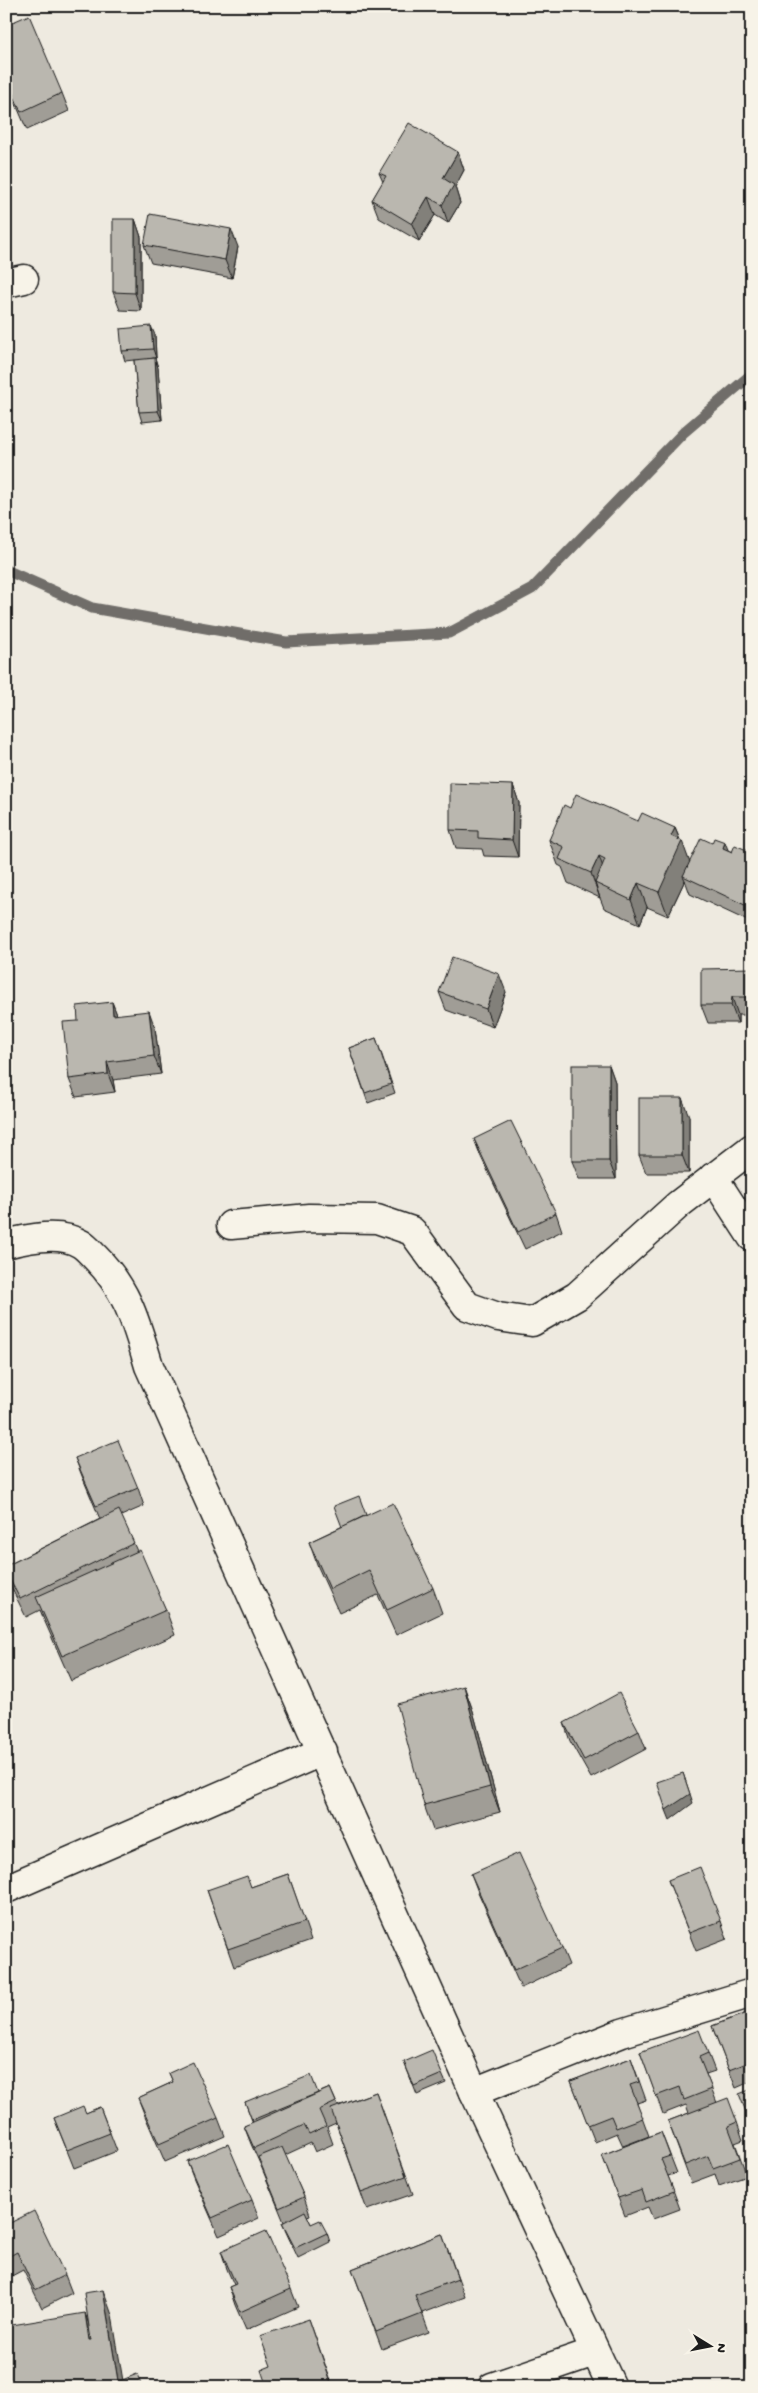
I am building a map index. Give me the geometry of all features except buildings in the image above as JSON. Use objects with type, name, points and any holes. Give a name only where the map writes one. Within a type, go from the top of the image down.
[{"type":"street","points":[[231,1225],[309,1218],[377,1219],[412,1231],[467,1306],[498,1317],[532,1322],[577,1296],[632,1245],[713,1177],[752,1148]]},
{"type":"street","points":[[713,1177],[752,1237]]},
{"type":"street","points":[[6,1244],[27,1238],[57,1237],[81,1244],[110,1272],[132,1311],[149,1366],[323,1751],[474,2092],[612,2387]]},
{"type":"street","points":[[6,1889],[323,1751]]},
{"type":"street","points":[[474,2092],[622,2033],[752,1994]]},
{"type":"street","points":[[492,2387],[594,2352]]},
{"type":"waterway","points":[[6,570],[92,608],[286,642],[449,633],[532,589],[684,432],[752,374]]}]
